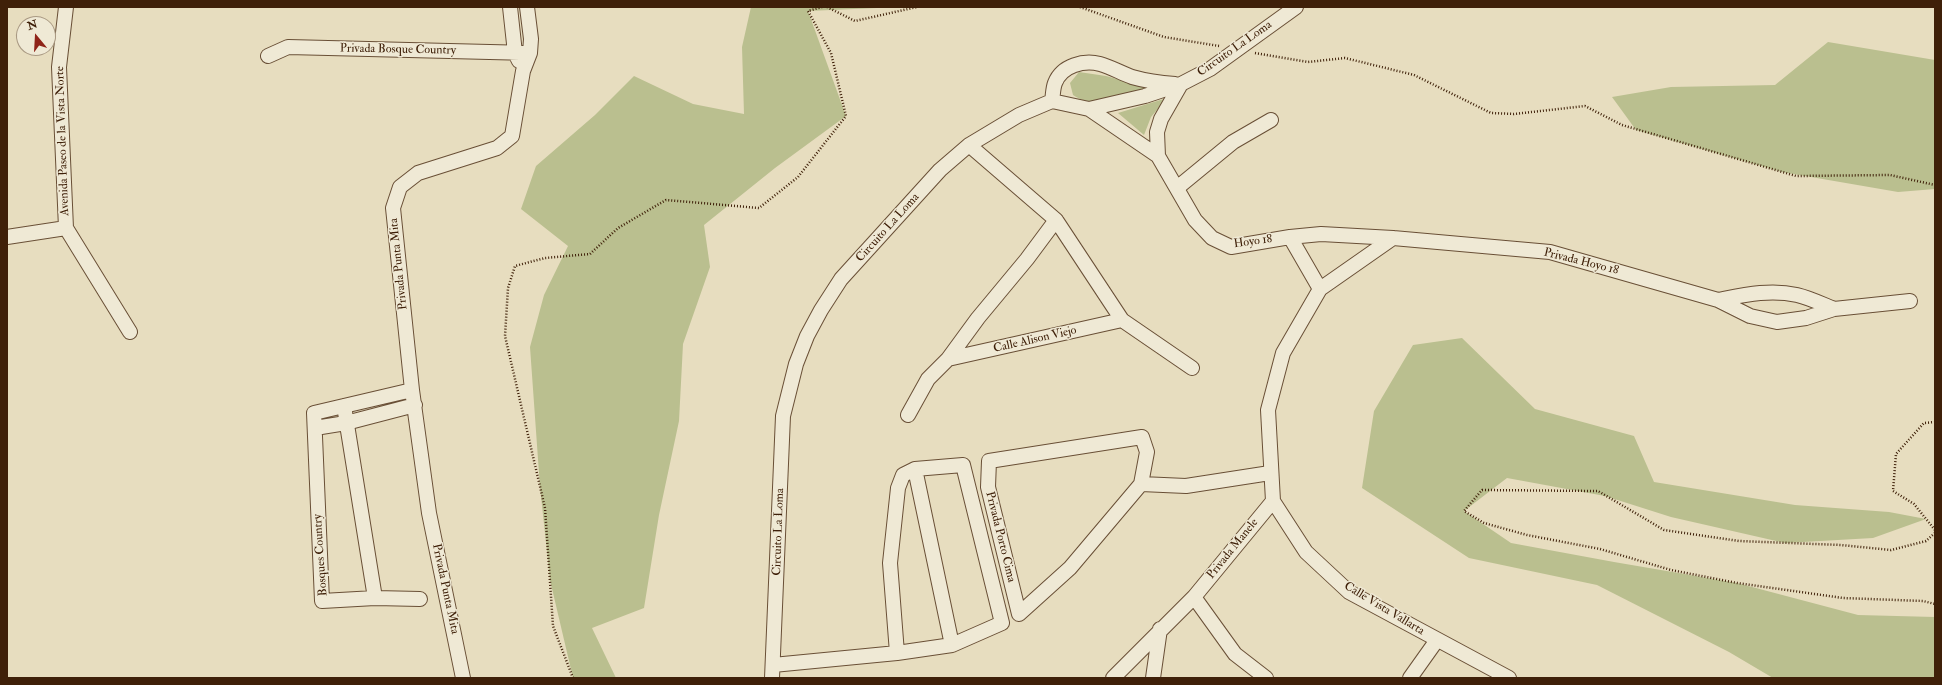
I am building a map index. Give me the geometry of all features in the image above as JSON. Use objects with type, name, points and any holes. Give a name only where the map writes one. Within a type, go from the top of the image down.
[{"type":"street","name":"Avenida Paseo de la Vista Norte","points":[[66,7],[59,67],[66,228]]},
{"type":"street","points":[[510,7],[515,53],[523,71]]},
{"type":"street","points":[[527,7],[531,39],[530,53]]},
{"type":"street","name":"Circuito La Loma","points":[[773,672],[783,416],[796,364],[807,336],[821,310],[841,279],[940,170],[969,145],[1019,116],[1052,101],[1089,109],[1145,96],[1181,84],[1210,69],[1296,7]]},
{"type":"street","name":"Privada Bosque Country","points":[[268,56],[288,47],[530,53]]},
{"type":"street","name":"Privada Punta Mita","points":[[463,678],[429,513],[412,390],[392,208],[400,187],[418,173],[497,148],[512,136],[523,71],[530,53]]},
{"type":"street","points":[[1052,101],[1056,82],[1062,72],[1071,66],[1087,63],[1100,64],[1145,80],[1181,84]]},
{"type":"street","name":"Hoyo 18","points":[[1158,156],[1157,132],[1161,119],[1181,84]]},
{"type":"street","name":"Hoyo 18","points":[[1089,109],[1158,156],[1178,188],[1195,220],[1212,238],[1231,247],[1290,237],[1321,234],[1393,238]]},
{"type":"street","points":[[1178,188],[1233,142],[1271,120]]},
{"type":"street","points":[[969,145],[1056,220],[1122,320],[1192,368]]},
{"type":"street","points":[[908,415],[928,379],[948,359],[978,318],[1027,259],[1056,220]]},
{"type":"street","points":[[7,237],[66,228],[130,332]]},
{"type":"street","points":[[1290,237],[1320,289]]},
{"type":"street","name":"Calle Vista Vallarta","points":[[1393,238],[1320,289],[1283,353],[1268,410],[1270,473],[1273,502],[1306,552],[1349,592],[1509,678]]},
{"type":"street","name":"Privada Hoyo 18","points":[[1393,238],[1550,252],[1718,300],[1750,316],[1777,322],[1806,318],[1834,309],[1910,301]]},
{"type":"street","name":"Privada Hoyo 18","points":[[1718,300],[1753,293],[1775,292],[1798,295],[1834,309]]},
{"type":"street","name":"Calle Alison Viejo","points":[[948,359],[1122,320]]},
{"type":"street","points":[[375,598],[344,406],[412,390]]},
{"type":"street","points":[[315,428],[346,423],[415,405]]},
{"type":"street","name":"Bosques Country","points":[[344,406],[314,413],[322,602],[375,598],[420,599]]},
{"type":"street","name":"Privada Porto Cima","points":[[1142,437],[1147,452],[1141,484],[1070,568],[1019,614],[988,487],[989,461],[1142,437]]},
{"type":"street","name":"Privada Porto Cima","points":[[773,672],[952,645],[1002,623],[963,465],[915,470]]},
{"type":"street","points":[[897,654],[890,563],[898,488],[903,475],[915,470],[952,645]]},
{"type":"street","points":[[1141,484],[1186,486],[1270,473]]},
{"type":"street","name":"Privada Manele","points":[[1113,678],[1160,629],[1194,597],[1273,502]]},
{"type":"street","points":[[1194,597],[1235,654],[1266,678]]},
{"type":"street","points":[[1153,678],[1160,629]]},
{"type":"street","points":[[1410,678],[1436,640]]},
{"type":"path","points":[[573,678],[553,626],[545,508],[505,336],[508,288],[515,266],[545,258],[590,254],[618,228],[666,200],[759,208],[798,177],[846,116],[831,53],[808,11],[822,7]]},
{"type":"path","points":[[827,7],[855,21],[917,7]]},
{"type":"path","points":[[1080,7],[1164,37],[1308,62],[1345,58],[1414,75],[1491,113],[1514,114],[1585,106],[1622,125],[1796,176],[1890,175],[1935,185]]},
{"type":"path","points":[[1935,422],[1924,423],[1896,454],[1893,491],[1914,504],[1935,531],[1926,541],[1891,550],[1841,545],[1739,541],[1664,530],[1598,491],[1482,490],[1464,511],[1484,523],[1520,533],[1600,548],[1671,570],[1843,598],[1922,601],[1935,604]]},
{"type":"green space","points":[[751,7],[900,7],[808,11],[846,116],[775,168],[704,225],[710,267],[683,344],[679,421],[659,515],[644,608],[592,628],[616,678],[573,678],[550,580],[540,487],[530,347],[544,295],[568,246],[521,209],[536,166],[595,115],[634,76],[693,104],[744,114],[742,47]]},
{"type":"green space","points":[[1828,42],[1935,60],[1935,189],[1898,192],[1782,172],[1636,130],[1612,97],[1671,87],[1775,85]]},
{"type":"green space","points":[[1079,72],[1106,76],[1153,89],[1123,98],[1102,102],[1082,100],[1073,95],[1070,83]]},
{"type":"green space","points":[[1167,98],[1151,117],[1144,135],[1118,113]]},
{"type":"green space","points":[[1462,338],[1535,409],[1634,436],[1654,482],[1795,505],[1889,512],[1926,519],[1873,538],[1785,543],[1671,517],[1605,496],[1507,478],[1464,511],[1511,543],[1737,583],[1858,615],[1935,617],[1935,678],[1773,678],[1729,652],[1597,585],[1469,558],[1362,488],[1374,411],[1413,345]]}]
